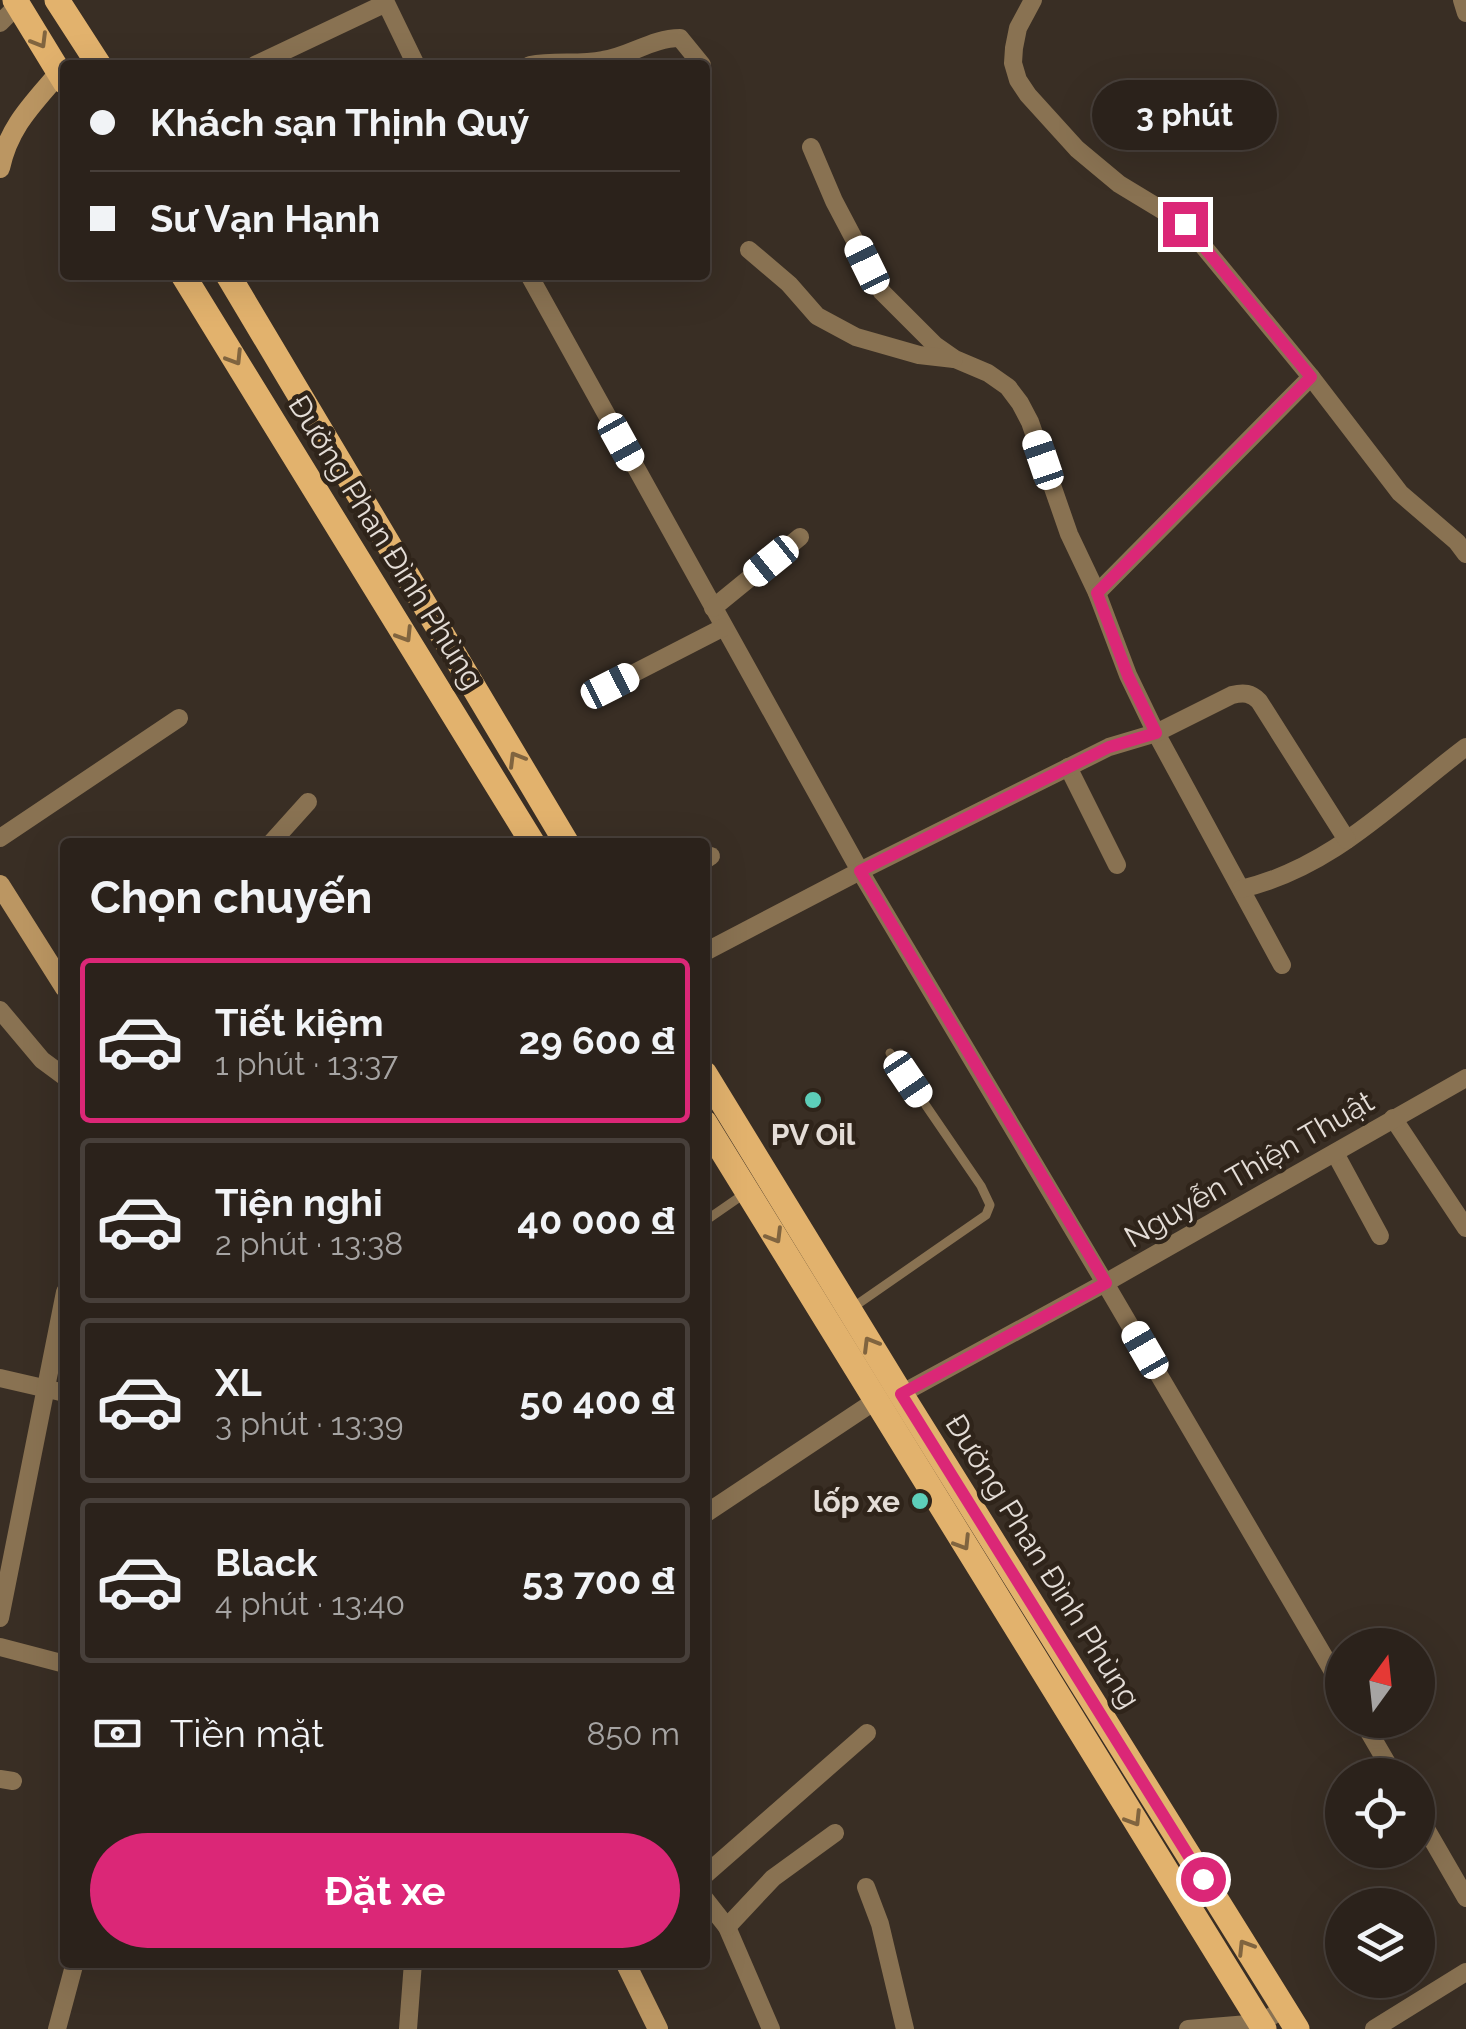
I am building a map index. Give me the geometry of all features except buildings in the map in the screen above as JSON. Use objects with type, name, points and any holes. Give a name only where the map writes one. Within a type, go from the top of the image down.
[{"type":"main road","points":[[57,0],[96,60]]},
{"type":"main road","points":[[11,9],[60,75]]},
{"type":"main road","name":"Đường Phan Đình Phùng","points":[[187,280],[530,838]]},
{"type":"main road","name":"Đường Phan Đình Phùng","points":[[231,280],[564,838]]},
{"type":"main road","name":"Đường Phan Đình Phùng","points":[[710,1091],[875,1401],[1262,2026]]},
{"type":"main road","name":"Đường Phan Đình Phùng","points":[[710,1129],[759,1185],[850,1310],[1291,2019]]},
{"type":"street","points":[[1032,0],[1018,28],[1013,63],[1028,95],[1059,132],[1091,161],[1119,184],[1185,224],[1400,493],[1466,554]]},
{"type":"street","points":[[1462,0],[1466,13]]},
{"type":"street","points":[[265,60],[386,1],[414,60]]},
{"type":"street","points":[[632,60],[666,38],[680,38],[697,60]]},
{"type":"street","points":[[0,168],[18,121],[60,80]]},
{"type":"street","points":[[811,147],[834,201],[882,292],[935,346],[988,373],[1008,387],[1020,403],[1128,676],[1282,965]]},
{"type":"street","points":[[749,250],[789,284],[817,316],[856,337],[919,356],[956,359]]},
{"type":"street","points":[[532,280],[860,871],[1325,1658]]},
{"type":"street","points":[[1097,593],[1311,377]]},
{"type":"street","points":[[713,608],[800,538]]},
{"type":"street","points":[[610,686],[724,627]]},
{"type":"street","points":[[710,949],[1109,747],[1156,733],[1242,693],[1253,695],[1259,702],[1347,840]]},
{"type":"street","points":[[0,838],[179,718]]},
{"type":"street","points":[[1240,889],[1303,868],[1336,850],[1466,747]]},
{"type":"street","points":[[1068,767],[1117,865]]},
{"type":"street","points":[[276,838],[308,802]]},
{"type":"street","points":[[0,885],[60,980]]},
{"type":"street","points":[[0,1010],[42,1060],[60,1074]]},
{"type":"street","name":"Nguyễn Thiện Thuật","points":[[901,1394],[1106,1283],[1466,1078]]},
{"type":"street","points":[[1394,1118],[1466,1228]]},
{"type":"street","points":[[1335,1152],[1380,1236]]},
{"type":"street","points":[[0,1618],[56,1391],[60,1347]]},
{"type":"street","points":[[0,1378],[56,1391]]},
{"type":"street","points":[[710,1511],[875,1401]]},
{"type":"street","points":[[0,1647],[60,1663]]},
{"type":"street","points":[[710,1871],[866,1733]]},
{"type":"street","points":[[728,1926],[773,1878],[835,1833]]},
{"type":"street","points":[[1435,1844],[1466,1898]]},
{"type":"street","points":[[866,1886],[880,1924],[905,2029]]},
{"type":"street","points":[[710,1906],[728,1926],[771,2029]]},
{"type":"street","points":[[57,2029],[73,1968]]},
{"type":"street","points":[[408,2029],[413,1968]]},
{"type":"street","points":[[629,1968],[658,2029]]},
{"type":"street","points":[[1374,2029],[1466,1972]]},
{"type":"street","points":[[1188,2029],[1262,2026],[1291,2019]]},
{"type":"lane","points":[[850,1310],[986,1215],[990,1206],[981,1186],[890,1053]]},
{"type":"lane","points":[[710,1219],[759,1185]]},
{"type":"place","name":"PV Oil","points":[[813,1100]]},
{"type":"place","name":"lốp xe","points":[[920,1501]]},
{"type":"route","points":[[1185,224],[1311,377],[1097,593],[1128,676],[1156,733],[1109,747],[860,871],[1106,1283],[901,1394],[1203,1879]]}]
